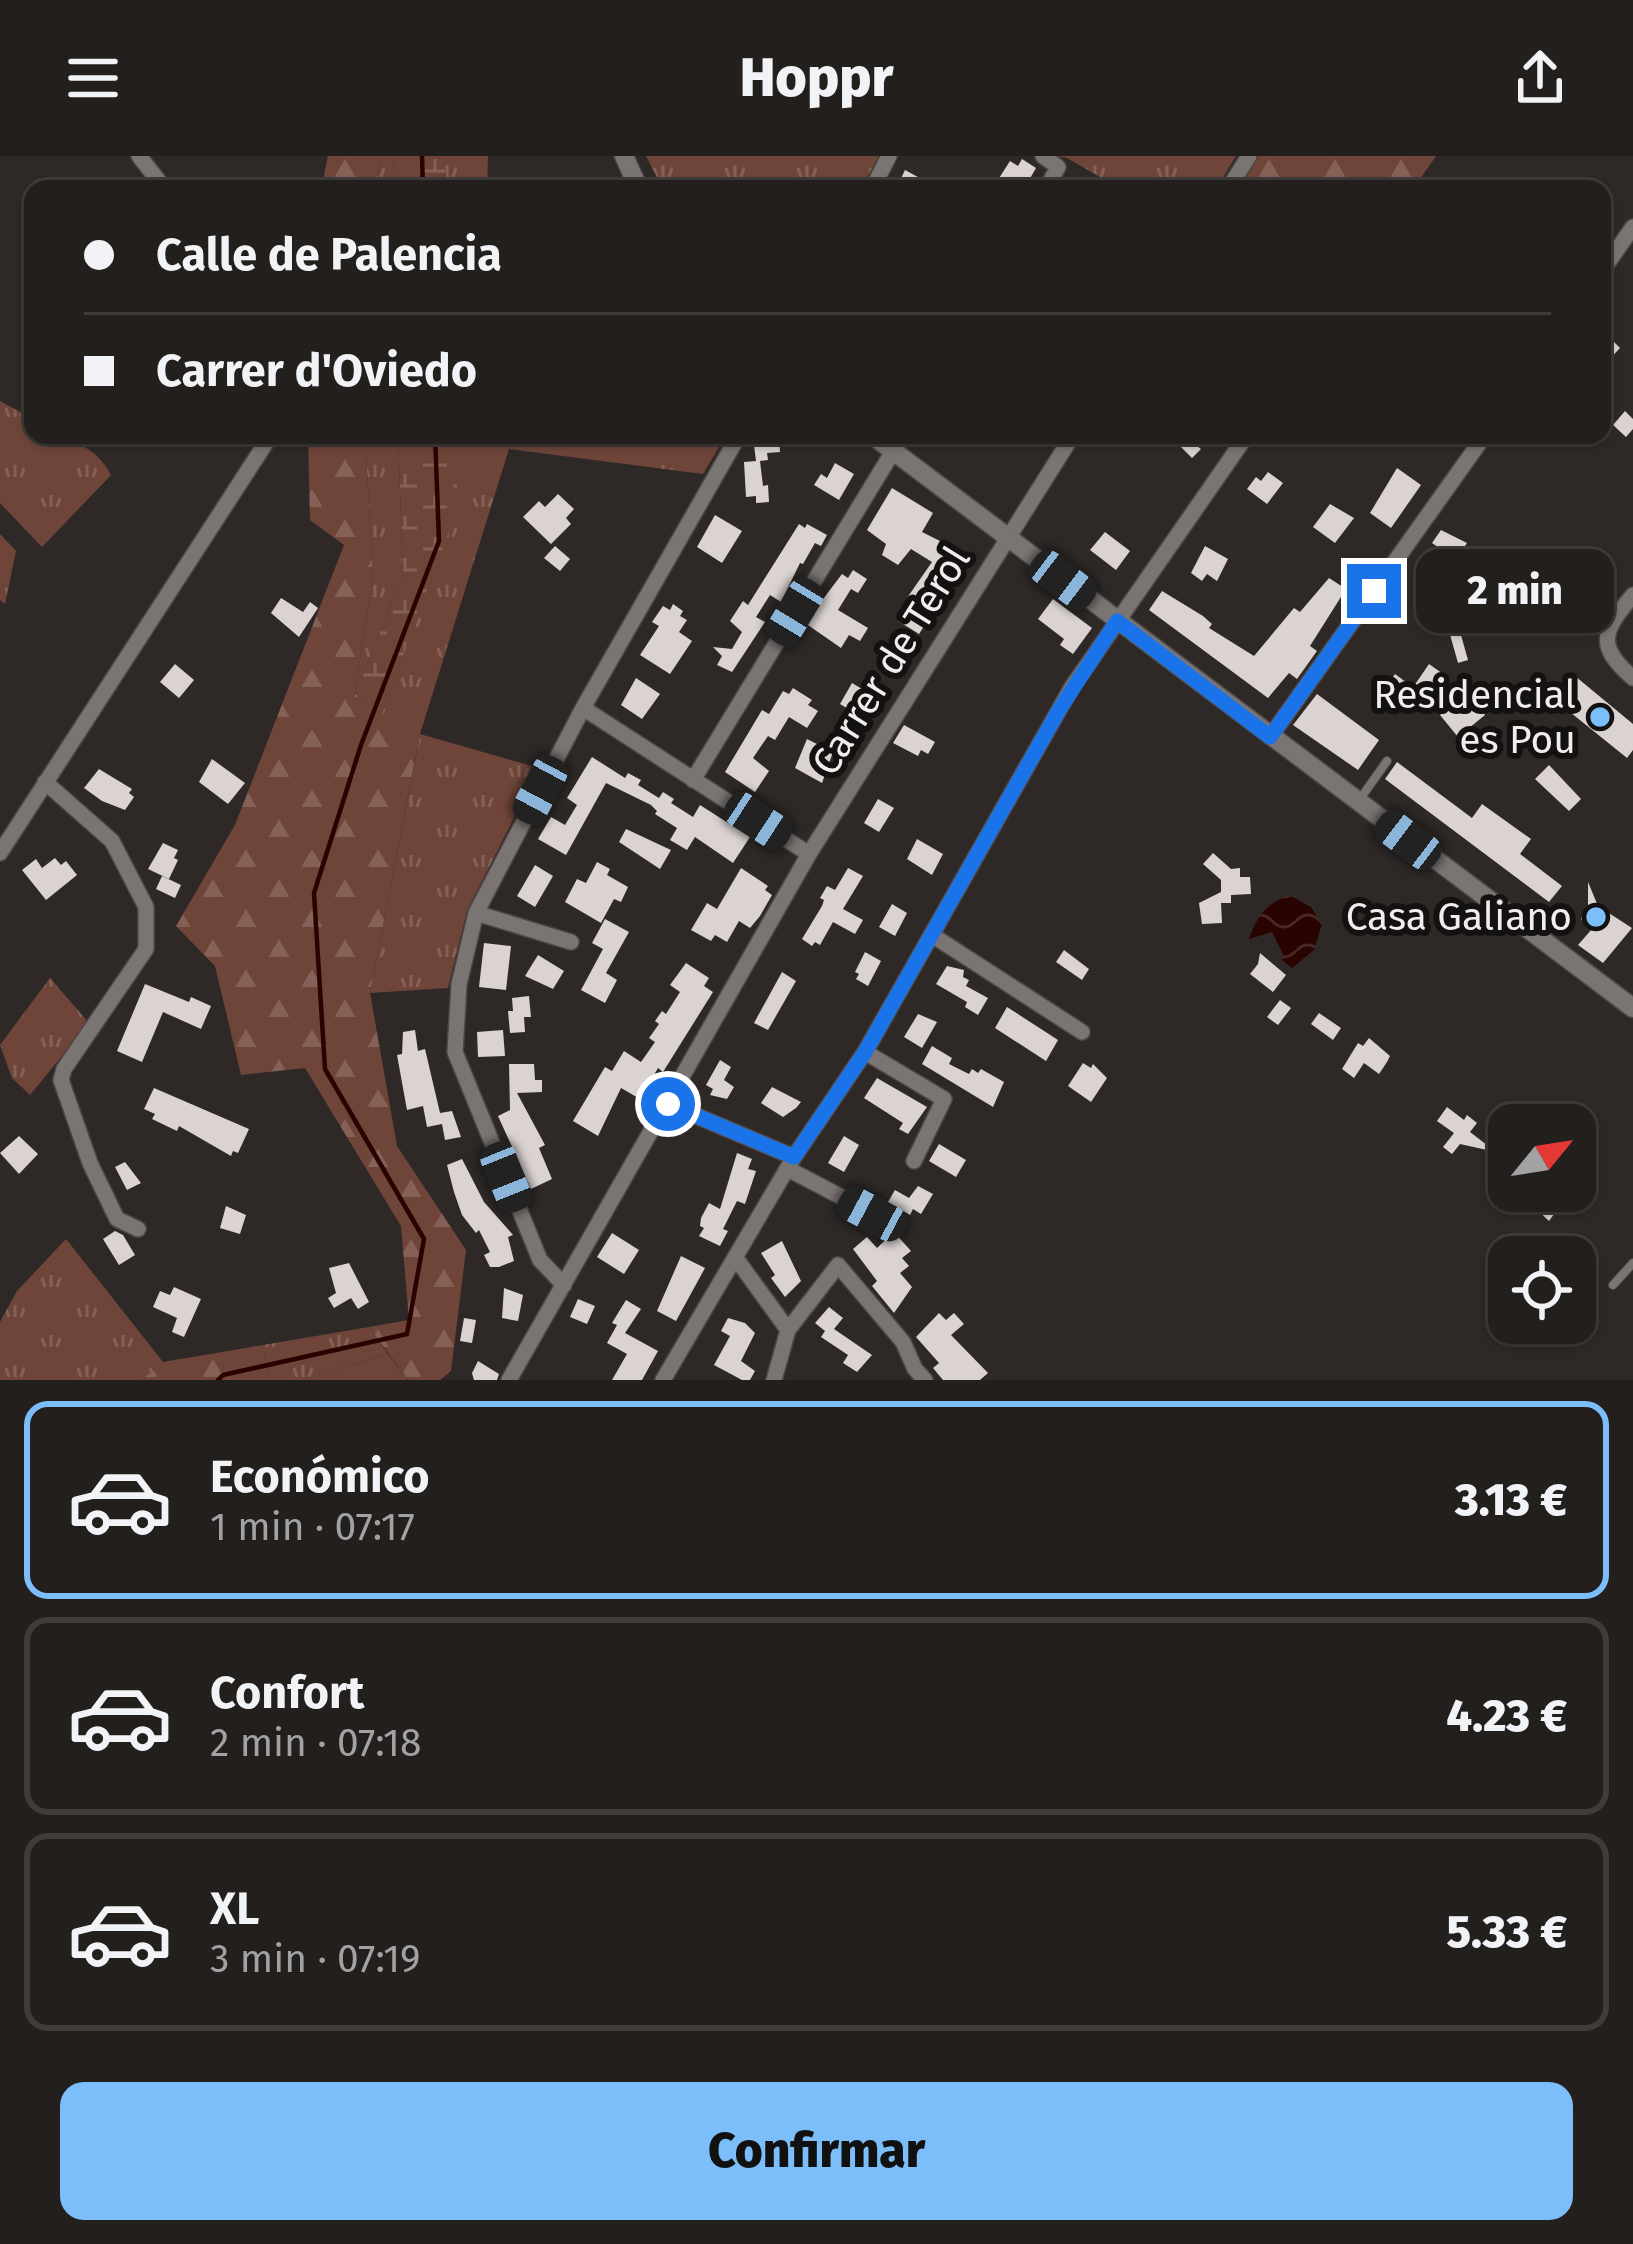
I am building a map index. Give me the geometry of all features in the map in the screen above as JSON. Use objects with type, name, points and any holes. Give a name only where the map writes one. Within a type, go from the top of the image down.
[{"type":"street","points":[[139,156],[158,180]]},
{"type":"street","points":[[1043,156],[1058,167],[1051,180]]},
{"type":"street","points":[[1611,258],[1633,227]]},
{"type":"street","points":[[0,853],[265,444]]},
{"type":"street","points":[[564,1285],[540,1260],[455,1052],[459,984],[476,913],[583,708],[734,444]]},
{"type":"street","points":[[693,780],[897,444]]},
{"type":"street","points":[[899,444],[1007,539],[1633,1008]]},
{"type":"street","name":"Carrer de Terol","points":[[509,1380],[808,854],[1067,444]]},
{"type":"street","points":[[663,1380],[791,1163],[865,1052],[1072,687],[1241,444]]},
{"type":"street","points":[[1270,737],[1479,444]]},
{"type":"street","points":[[1633,595],[1611,621],[1606,635],[1607,650],[1633,679]]},
{"type":"street","points":[[583,708],[808,854]]},
{"type":"street","points":[[45,782],[112,842],[146,907],[146,949],[61,1080],[117,1219],[138,1229]]},
{"type":"street","points":[[476,913],[571,942]]},
{"type":"street","points":[[932,934],[1082,1032]]},
{"type":"street","points":[[865,1052],[944,1099],[914,1161]]},
{"type":"street","points":[[668,1104],[791,1163],[872,1214]]},
{"type":"street","points":[[735,1257],[788,1330]]},
{"type":"street","points":[[774,1380],[788,1330],[838,1265],[903,1342],[915,1369],[926,1380]]},
{"type":"lane","points":[[1357,802],[1387,761]]},
{"type":"lane","points":[[1613,1286],[1633,1263]]},
{"type":"green space","points":[[328,156],[381,156],[375,180],[323,180]]},
{"type":"green space","points":[[381,156],[393,156],[394,180],[375,180]]},
{"type":"green space","points":[[393,156],[444,156],[446,180],[394,180]]},
{"type":"green space","points":[[444,156],[488,156],[487,180],[446,180]]},
{"type":"green space","points":[[646,156],[879,156],[866,180],[658,180]]},
{"type":"green space","points":[[1055,156],[1236,156],[1221,180],[1105,180]]},
{"type":"green space","points":[[1259,156],[1436,156],[1419,180],[1244,180]]},
{"type":"green space","points":[[0,401],[24,414],[24,444],[78,444],[97,456],[111,475],[42,547],[0,503]]},
{"type":"green space","points":[[308,444],[366,444],[373,577],[354,697],[420,734],[370,993],[397,1146],[466,1250],[451,1371],[440,1380],[408,1380],[369,1327],[409,1320],[401,1226],[305,1068],[241,1075],[215,966],[176,926],[235,825],[344,545],[310,520]]},
{"type":"green space","points":[[366,444],[398,444],[403,574],[354,697],[373,577]]},
{"type":"green space","points":[[398,444],[457,444],[457,509],[382,713],[354,697],[403,574]]},
{"type":"green space","points":[[457,444],[721,444],[703,474],[509,449],[420,734],[539,768],[467,911],[448,988],[370,993],[420,735],[382,713],[456,509]]},
{"type":"green space","points":[[0,534],[16,551],[5,604],[0,600]]},
{"type":"green space","points":[[50,978],[89,1023],[30,1095],[12,1078],[0,1045]]},
{"type":"green space","points":[[66,1239],[163,1362],[141,1380],[0,1380],[0,1322],[17,1291]]},
{"type":"green space","points":[[369,1327],[388,1354],[301,1380],[269,1380],[263,1345]]},
{"type":"green space","points":[[263,1345],[269,1380],[141,1380],[163,1362]]},
{"type":"green space","points":[[388,1354],[408,1380],[301,1380]]},
{"type":"water","points":[[1289,895],[1311,907],[1322,924],[1314,950],[1292,968],[1282,960],[1272,932],[1249,939],[1263,912]]},
{"type":"building","points":[[1022,159],[1036,168],[1029,180],[998,180],[1010,161],[1018,166]]},
{"type":"building","points":[[905,170],[923,180],[900,180]]},
{"type":"building","points":[[1625,411],[1633,419],[1633,429],[1626,437],[1613,425]]},
{"type":"building","points":[[780,444],[780,452],[767,453],[768,460],[760,461],[769,502],[756,503],[756,496],[746,497],[744,462],[756,461],[754,445]]},
{"type":"building","points":[[1178,444],[1198,444],[1201,449],[1192,458]]},
{"type":"building","points":[[835,463],[854,474],[839,500],[814,485],[821,474],[827,478]]},
{"type":"building","points":[[1397,468],[1421,485],[1391,528],[1370,513]]},
{"type":"building","points":[[1268,472],[1283,483],[1267,504],[1247,489],[1256,477],[1261,481]]},
{"type":"building","points":[[892,488],[933,513],[922,532],[954,548],[951,554],[961,560],[957,581],[919,634],[898,621],[911,601],[907,598],[932,562],[911,549],[898,565],[882,555],[886,544],[867,530]]},
{"type":"building","points":[[558,494],[574,509],[566,518],[571,524],[551,544],[523,517],[539,501],[545,507]]},
{"type":"building","points":[[1330,504],[1354,518],[1335,543],[1313,527]]},
{"type":"building","points":[[715,515],[742,531],[722,563],[697,547]]},
{"type":"building","points":[[799,524],[827,535],[800,563],[781,602],[770,595],[756,617],[765,622],[732,672],[717,665],[722,656],[713,647],[732,649],[742,632],[730,621],[743,601],[748,605]]},
{"type":"building","points":[[1441,530],[1467,543],[1461,552],[1453,547],[1448,554],[1432,543]]},
{"type":"building","points":[[1105,532],[1130,551],[1116,570],[1090,550]]},
{"type":"building","points":[[555,546],[570,559],[560,571],[544,558]]},
{"type":"building","points":[[1205,546],[1228,559],[1217,581],[1207,574],[1202,581],[1191,573]]},
{"type":"building","points":[[853,570],[867,579],[858,593],[851,589],[838,610],[868,628],[860,641],[849,635],[841,648],[805,623],[842,574],[848,578]]},
{"type":"building","points":[[1574,575],[1582,582],[1588,576],[1601,588],[1595,595],[1603,602],[1584,622],[1555,594]]},
{"type":"building","points":[[1329,578],[1346,589],[1310,646],[1317,651],[1297,679],[1289,673],[1268,698],[1149,610],[1162,591],[1254,656],[1294,608],[1300,612]]},
{"type":"building","points":[[281,598],[303,612],[310,602],[318,608],[299,637],[271,613]]},
{"type":"building","points":[[1053,599],[1092,628],[1073,654],[1060,645],[1064,639],[1038,619]]},
{"type":"building","points":[[673,604],[687,620],[679,632],[692,641],[670,674],[640,655],[659,626],[652,622],[663,606],[670,610]]},
{"type":"building","points":[[1459,628],[1468,660],[1458,663],[1449,631]]},
{"type":"building","points":[[175,664],[194,680],[179,698],[160,682]]},
{"type":"building","points":[[1429,664],[1446,676],[1442,683],[1461,697],[1467,693],[1485,715],[1458,737],[1440,715],[1446,710],[1414,686]]},
{"type":"building","points":[[1395,674],[1422,694],[1408,712],[1382,692]]},
{"type":"building","name":"Residencial es Pou","points":[[1575,676],[1633,724],[1633,750],[1627,758],[1555,700]]},
{"type":"building","points":[[636,678],[660,694],[642,719],[621,705]]},
{"type":"building","points":[[852,683],[877,698],[867,716],[840,704]]},
{"type":"building","points":[[793,688],[812,700],[808,705],[818,711],[807,728],[789,717],[775,740],[768,736],[753,758],[769,771],[755,792],[725,772],[762,710],[769,714],[783,691],[789,694]]},
{"type":"building","points":[[1317,694],[1379,740],[1358,770],[1293,725]]},
{"type":"building","points":[[904,725],[935,742],[928,754],[921,750],[918,756],[893,743]]},
{"type":"building","points":[[807,739],[833,752],[822,783],[795,768]]},
{"type":"building","points":[[592,757],[625,778],[628,773],[641,780],[638,785],[659,798],[663,792],[693,817],[700,805],[750,837],[733,863],[695,837],[687,850],[670,840],[677,828],[655,814],[651,805],[606,783],[566,855],[538,839],[551,817],[565,825],[577,805],[567,798]]},
{"type":"building","points":[[212,759],[245,783],[228,804],[199,782]]},
{"type":"building","points":[[1397,762],[1472,818],[1482,804],[1531,839],[1520,854],[1562,886],[1549,902],[1385,779]]},
{"type":"building","points":[[1549,765],[1581,799],[1569,811],[1535,779]]},
{"type":"building","points":[[99,769],[132,789],[129,793],[134,797],[125,810],[84,788]]},
{"type":"building","points":[[878,799],[894,808],[879,832],[864,823]]},
{"type":"building","points":[[626,829],[671,850],[660,869],[619,842]]},
{"type":"building","points":[[917,839],[943,854],[932,875],[907,859]]},
{"type":"building","points":[[163,843],[178,850],[169,879],[148,869]]},
{"type":"building","points":[[1213,853],[1231,869],[1240,868],[1240,877],[1250,877],[1251,894],[1231,895],[1231,903],[1221,903],[1222,923],[1202,924],[1199,903],[1221,892],[1221,880],[1203,864]]},
{"type":"building","points":[[55,858],[61,865],[66,861],[77,875],[46,900],[22,870],[36,859],[42,868]]},
{"type":"building","points":[[597,862],[610,869],[607,875],[628,887],[621,902],[614,899],[601,923],[565,902],[577,879],[586,883]]},
{"type":"building","points":[[535,865],[553,876],[535,907],[517,896]]},
{"type":"building","points":[[741,868],[768,886],[765,890],[772,895],[760,916],[750,928],[739,921],[727,942],[715,935],[711,941],[691,930],[707,903],[717,909]]},
{"type":"building","points":[[848,868],[863,876],[843,909],[863,920],[855,934],[833,922],[820,945],[812,946],[802,939],[822,906],[820,898],[827,886],[835,890]]},
{"type":"building","points":[[162,876],[181,885],[175,898],[156,889]]},
{"type":"building","points":[[1588,882],[1598,906],[1632,928],[1603,963],[1578,945],[1592,929],[1581,919],[1588,911]]},
{"type":"building","points":[[892,904],[907,913],[895,936],[879,927]]},
{"type":"building","points":[[605,919],[629,932],[606,973],[617,980],[605,1003],[581,990],[603,949],[592,943]]},
{"type":"building","points":[[484,943],[511,946],[506,990],[479,987]]},
{"type":"building","points":[[1064,950],[1089,969],[1082,980],[1056,962]]},
{"type":"building","points":[[865,952],[881,961],[868,986],[856,979],[859,974],[855,972]]},
{"type":"building","points":[[1260,953],[1286,975],[1273,992],[1250,974]]},
{"type":"building","points":[[538,955],[564,971],[553,989],[525,976]]},
{"type":"building","points":[[686,963],[709,978],[704,986],[713,992],[663,1072],[658,1068],[640,1099],[621,1088],[598,1136],[573,1121],[605,1067],[612,1071],[624,1051],[641,1062],[655,1042],[649,1038],[659,1024],[655,1021],[662,1011],[666,1014],[680,992],[670,985]]},
{"type":"building","points":[[947,966],[964,970],[963,977],[969,980],[966,986],[988,998],[978,1015],[965,1007],[967,1002],[936,984]]},
{"type":"building","points":[[782,972],[796,981],[768,1030],[754,1023]]},
{"type":"building","points":[[145,984],[211,1006],[201,1029],[163,1012],[142,1062],[117,1051]]},
{"type":"building","points":[[529,996],[531,1017],[524,1017],[525,1032],[510,1033],[512,998]]},
{"type":"building","points":[[1280,1000],[1291,1008],[1278,1025],[1267,1017]]},
{"type":"building","points":[[1007,1007],[1058,1040],[1046,1061],[995,1028]]},
{"type":"building","points":[[1319,1013],[1341,1028],[1333,1040],[1311,1024]]},
{"type":"building","points":[[918,1014],[937,1022],[922,1048],[904,1037]]},
{"type":"building","points":[[415,1030],[418,1051],[425,1049],[440,1113],[452,1111],[461,1137],[445,1140],[442,1124],[427,1127],[423,1106],[407,1110],[397,1055],[402,1054],[403,1032]]},
{"type":"building","points":[[503,1030],[505,1056],[478,1057],[477,1032]]},
{"type":"building","points":[[1369,1038],[1390,1056],[1379,1074],[1364,1063],[1354,1078],[1342,1069],[1358,1043],[1363,1046]]},
{"type":"building","points":[[932,1046],[952,1058],[949,1064],[969,1074],[981,1069],[1004,1082],[993,1107],[922,1064]]},
{"type":"building","points":[[720,1060],[731,1067],[724,1080],[734,1087],[727,1099],[710,1095],[713,1089],[706,1085]]},
{"type":"building","points":[[1083,1063],[1091,1068],[1093,1064],[1107,1078],[1091,1102],[1068,1086]]},
{"type":"building","points":[[509,1064],[534,1064],[535,1080],[542,1080],[542,1092],[517,1093],[545,1145],[539,1148],[552,1179],[531,1189],[498,1116],[510,1110]]},
{"type":"building","points":[[877,1078],[927,1107],[908,1134],[899,1129],[903,1123],[864,1098]]},
{"type":"building","points":[[772,1087],[801,1102],[783,1117],[761,1103]]},
{"type":"building","points":[[154,1088],[249,1129],[238,1153],[233,1151],[231,1156],[179,1126],[177,1131],[152,1119],[155,1114],[144,1109]]},
{"type":"building","points":[[1447,1107],[1464,1120],[1467,1115],[1477,1123],[1470,1132],[1488,1150],[1460,1144],[1452,1154],[1443,1147],[1454,1133],[1437,1121]]},
{"type":"building","points":[[19,1136],[38,1154],[19,1174],[0,1153]]},
{"type":"building","points":[[844,1136],[859,1145],[844,1172],[828,1163]]},
{"type":"building","points":[[939,1144],[966,1160],[956,1177],[929,1161]]},
{"type":"building","points":[[737,1153],[752,1159],[748,1169],[756,1171],[745,1204],[737,1201],[723,1229],[728,1231],[720,1246],[699,1236],[704,1228],[701,1218],[709,1203],[720,1209]]},
{"type":"building","points":[[462,1159],[484,1202],[513,1235],[508,1237],[514,1261],[490,1267],[484,1255],[490,1252],[479,1230],[476,1233],[462,1215],[447,1165]]},
{"type":"building","points":[[125,1162],[141,1183],[127,1190],[115,1167]]},
{"type":"building","points":[[918,1186],[933,1194],[921,1214],[913,1209],[910,1215],[888,1202],[895,1190],[909,1198]]},
{"type":"building","points":[[226,1206],[246,1215],[240,1234],[220,1228]]},
{"type":"building","points":[[115,1231],[135,1255],[119,1265],[103,1239]]},
{"type":"building","points":[[894,1232],[911,1251],[902,1258],[909,1266],[900,1273],[912,1287],[894,1313],[872,1286],[877,1281],[853,1249],[867,1237],[877,1248]]},
{"type":"building","points":[[612,1233],[639,1250],[624,1274],[597,1257]]},
{"type":"building","points":[[782,1241],[801,1281],[785,1297],[761,1253]]},
{"type":"building","points":[[681,1256],[705,1268],[676,1321],[657,1311]]},
{"type":"building","points":[[349,1263],[369,1302],[358,1309],[351,1298],[334,1308],[328,1298],[336,1293],[329,1268]]},
{"type":"building","points":[[174,1287],[201,1299],[184,1337],[172,1332],[177,1318],[153,1307],[160,1291],[170,1295]]},
{"type":"building","points":[[504,1288],[523,1295],[518,1321],[502,1318]]},
{"type":"building","points":[[578,1299],[595,1306],[587,1324],[570,1317]]},
{"type":"building","points":[[626,1300],[641,1309],[625,1333],[658,1351],[642,1380],[612,1380],[627,1354],[607,1343]]},
{"type":"building","points":[[829,1307],[843,1318],[834,1329],[872,1355],[857,1372],[843,1363],[848,1355],[821,1337],[825,1331],[815,1323]]},
{"type":"building","points":[[939,1313],[946,1320],[954,1313],[964,1324],[951,1335],[988,1373],[980,1380],[943,1380],[933,1368],[939,1363],[916,1337]]},
{"type":"building","points":[[464,1318],[476,1320],[472,1343],[460,1341]]},
{"type":"building","points":[[728,1318],[745,1323],[755,1333],[741,1361],[755,1371],[750,1380],[714,1365],[730,1336],[721,1331]]},
{"type":"building","points":[[478,1361],[499,1374],[497,1380],[474,1380]]},
{"type":"waterway","points":[[422,156],[423,180]]},
{"type":"waterway","points":[[218,1380],[223,1375],[407,1334],[424,1239],[325,1069],[314,893],[361,745],[439,541],[435,444]]},
{"type":"place","name":"Residencial es Pou","points":[[1600,717]]},
{"type":"place","name":"Casa Galiano","points":[[1596,917]]},
{"type":"route","points":[[668,1104],[794,1157],[865,1052],[1072,687],[1117,621],[1270,737],[1374,591]]}]
